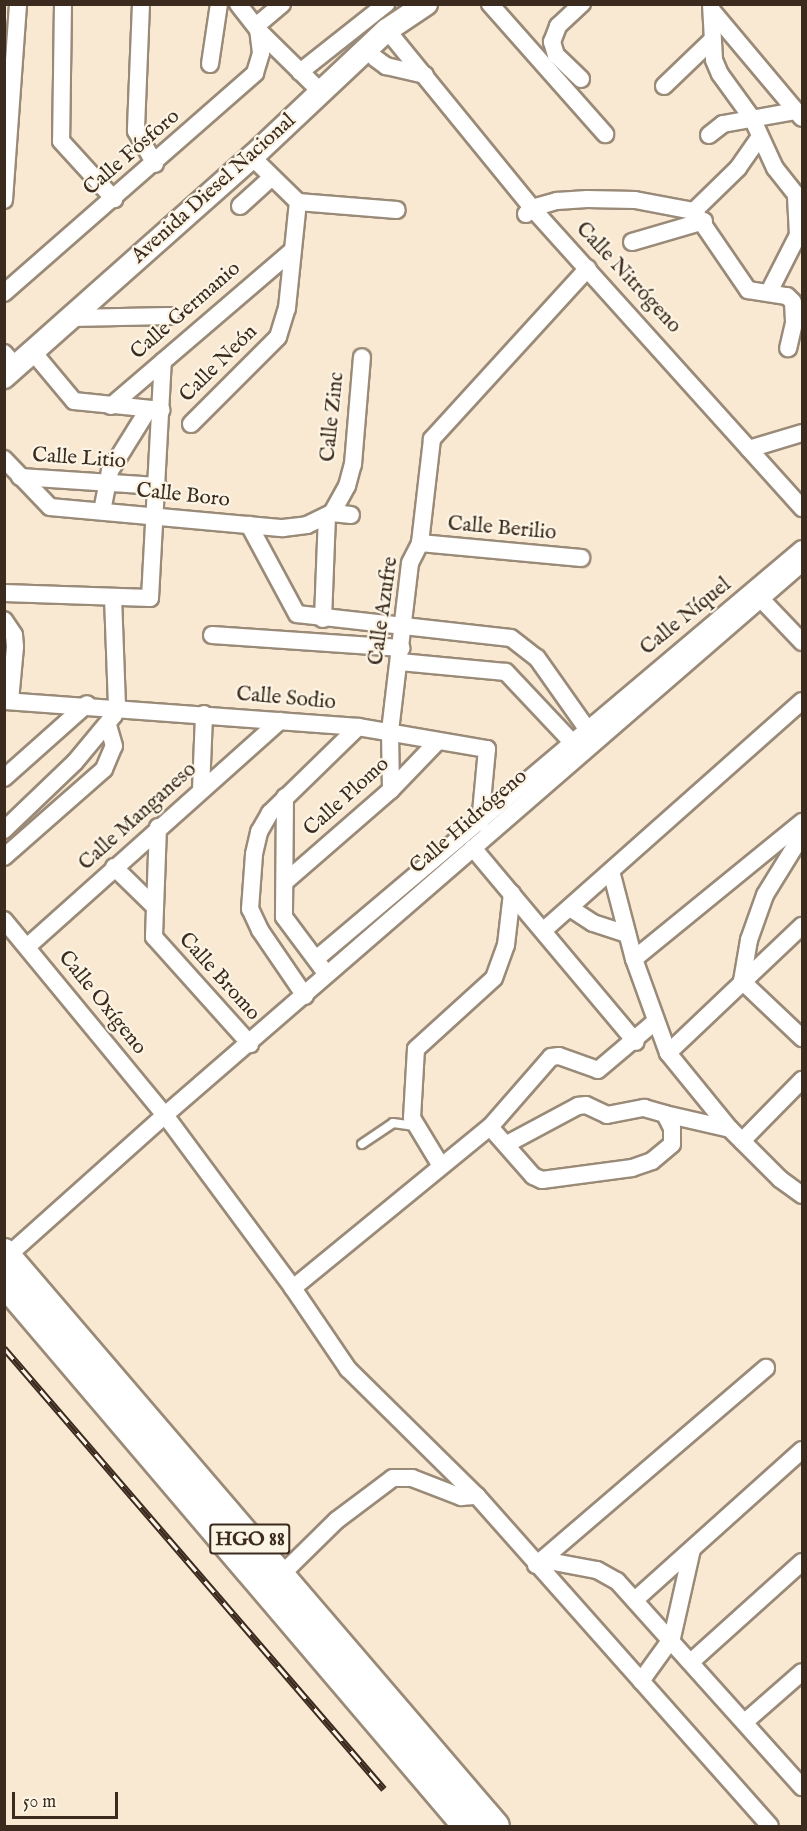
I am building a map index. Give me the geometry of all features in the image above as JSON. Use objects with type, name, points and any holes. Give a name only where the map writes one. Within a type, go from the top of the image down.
[{"type":"main road","name":"HGO 88","points":[[6,1256],[496,1827]]},
{"type":"main road","name":"HGO 88","points":[[4,1283],[466,1827]]},
{"type":"street","points":[[4,200],[8,70],[18,4]]},
{"type":"street","points":[[63,4],[61,141],[114,199]]},
{"type":"street","points":[[141,4],[136,131],[155,164]]},
{"type":"street","points":[[210,64],[219,4]]},
{"type":"street","points":[[238,4],[257,28],[321,92]]},
{"type":"street","points":[[257,28],[282,4]]},
{"type":"street","points":[[300,72],[386,4]]},
{"type":"street","name":"Avenida Diesel Nacional","points":[[15,362],[71,318],[252,157],[387,30],[426,4]]},
{"type":"street","points":[[490,4],[605,134]]},
{"type":"street","points":[[581,80],[556,55],[552,42],[558,26],[582,4]]},
{"type":"street","points":[[714,9],[712,40],[720,74],[752,118],[775,168],[799,199],[798,236],[769,292]]},
{"type":"street","points":[[714,9],[799,114]]},
{"type":"street","name":"Calle Fósforo","points":[[4,293],[155,164],[255,73],[261,53],[257,28]]},
{"type":"street","name":"Calle Nitrógeno","points":[[387,30],[425,75],[528,211],[588,268],[802,508]]},
{"type":"street","points":[[664,86],[712,40]]},
{"type":"street","points":[[375,58],[386,66],[425,75]]},
{"type":"street","points":[[709,135],[723,124],[752,118],[799,114]]},
{"type":"street","points":[[632,242],[699,216],[760,137]]},
{"type":"street","points":[[252,157],[298,202],[397,210]]},
{"type":"street","points":[[240,206],[272,177]]},
{"type":"street","points":[[528,211],[557,201],[635,200],[699,216],[748,290],[788,297],[795,308],[788,348]]},
{"type":"street","points":[[292,250],[298,202]]},
{"type":"street","name":"Calle Neón","points":[[191,424],[278,337],[287,308],[292,250]]},
{"type":"street","name":"Calle Germanio","points":[[111,406],[292,250]]},
{"type":"street","name":"Calle Azufre","points":[[391,790],[390,731],[405,627],[410,563],[420,543],[432,439],[588,268]]},
{"type":"street","points":[[71,318],[170,316]]},
{"type":"street","name":"Calle Zinc","points":[[322,620],[330,515],[347,486],[353,464],[362,357]]},
{"type":"street","points":[[4,593],[150,598],[158,486],[155,410],[163,361]]},
{"type":"street","points":[[15,362],[70,399],[155,410]]},
{"type":"street","points":[[102,511],[107,484],[116,459],[155,410]]},
{"type":"street","points":[[749,449],[802,434]]},
{"type":"street","name":"Calle Litio","points":[[4,459],[20,477],[158,486]]},
{"type":"street","name":"Calle Boro","points":[[20,477],[50,507],[283,528],[330,515],[351,515]]},
{"type":"street","points":[[249,525],[301,617],[511,638],[525,645],[593,730],[571,741],[480,823],[316,959]]},
{"type":"street","name":"Calle Berilio","points":[[420,543],[581,558]]},
{"type":"street","name":"Calle Níquel","points":[[593,730],[802,549]]},
{"type":"street","name":"Calle Hidrógeno","points":[[6,1256],[473,848],[593,730],[762,600],[802,563]]},
{"type":"street","points":[[4,830],[108,725],[117,706],[113,597]]},
{"type":"street","points":[[762,600],[802,642]]},
{"type":"street","points":[[4,620],[14,635],[7,701]]},
{"type":"street","points":[[212,635],[401,655],[506,672],[571,741]]},
{"type":"street","name":"Calle Sodio","points":[[7,701],[117,706],[357,727],[487,749],[480,823]]},
{"type":"street","points":[[544,930],[802,701]]},
{"type":"street","points":[[4,778],[87,704]]},
{"type":"street","points":[[201,790],[204,714]]},
{"type":"street","name":"Calle Manganeso","points":[[27,947],[158,827],[280,721]]},
{"type":"street","points":[[4,857],[104,769],[114,746],[108,725]]},
{"type":"street","points":[[305,996],[260,930],[250,909],[248,892],[260,832],[285,797],[357,727]]},
{"type":"street","name":"Calle Plomo","points":[[285,882],[391,790],[437,741]]},
{"type":"street","points":[[285,797],[284,916],[327,976]]},
{"type":"street","points":[[634,959],[802,822]]},
{"type":"street","name":"Calle Bromo","points":[[158,827],[152,930],[160,946],[250,1044]]},
{"type":"street","points":[[742,981],[749,940],[765,895],[802,835]]},
{"type":"street","points":[[473,848],[636,1042]]},
{"type":"street","points":[[114,867],[153,905]]},
{"type":"street","points":[[611,871],[634,959],[668,1053],[736,1135],[780,1179],[802,1195]]},
{"type":"street","points":[[441,1166],[415,1126],[410,1108],[416,1048],[494,978],[506,945],[512,893]]},
{"type":"street","points":[[570,908],[593,922],[627,934]]},
{"type":"street","name":"Calle Oxígeno","points":[[4,920],[165,1115],[293,1288],[348,1370],[477,1496],[539,1563],[770,1827]]},
{"type":"street","points":[[668,1053],[802,926]]},
{"type":"street","points":[[742,981],[802,1038]]},
{"type":"street","points":[[293,1288],[490,1127],[551,1057],[559,1056],[598,1070],[636,1042],[656,1021]]},
{"type":"street","points":[[736,1135],[802,1080]]},
{"type":"street","points":[[507,1144],[578,1106],[613,1116],[645,1108],[736,1135]]},
{"type":"street","points":[[490,1127],[533,1176],[542,1180],[632,1168],[652,1161],[672,1144],[672,1128],[665,1114]]},
{"type":"street","points":[[539,1563],[766,1368]]},
{"type":"street","points":[[636,1599],[802,1450]]},
{"type":"street","points":[[280,1575],[337,1520],[393,1478],[412,1478],[461,1497],[477,1496]]},
{"type":"street","points":[[640,1681],[672,1638],[692,1549]]},
{"type":"street","points":[[692,1661],[802,1562]]},
{"type":"street","points":[[539,1563],[609,1575],[636,1599],[672,1638],[802,1786]]},
{"type":"street","points":[[746,1721],[802,1672]]},
{"type":"lane","points":[[362,1144],[393,1123],[415,1126]]},
{"type":"railway","points":[[4,1348],[384,1789]]}]
